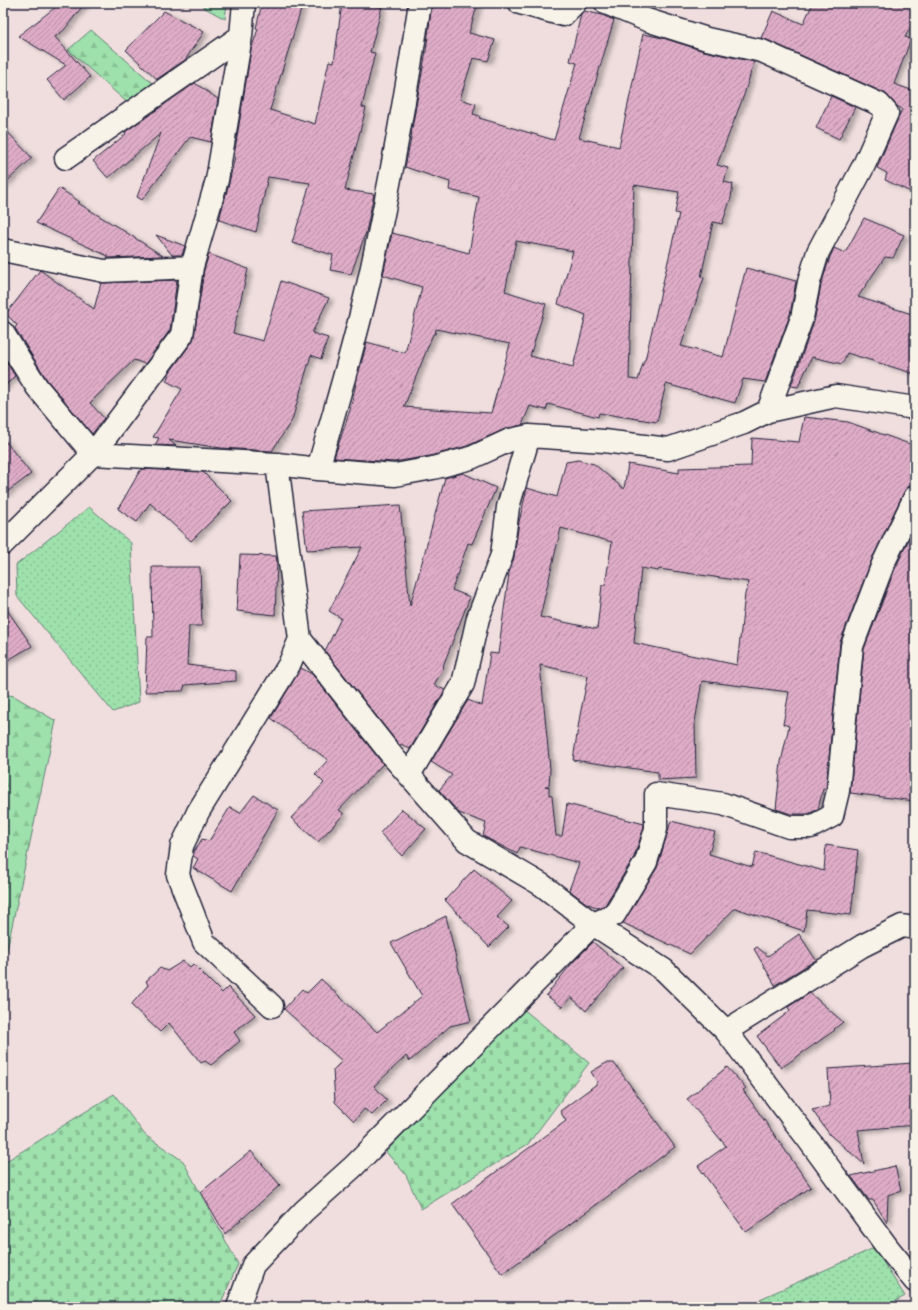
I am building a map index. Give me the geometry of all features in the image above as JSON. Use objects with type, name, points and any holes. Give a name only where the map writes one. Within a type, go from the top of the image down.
[{"type":"street","points":[[3,544],[93,454],[182,336],[192,268],[217,180],[241,36],[244,3]]},
{"type":"street","points":[[318,469],[343,382],[370,277],[402,114],[420,3]]},
{"type":"street","points":[[520,3],[563,15],[575,3]]},
{"type":"street","points":[[606,3],[647,20],[707,39],[762,51],[879,104],[887,113],[864,165],[818,252],[809,282],[802,318],[768,411]]},
{"type":"street","points":[[66,158],[241,36]]},
{"type":"street","points":[[3,250],[104,271],[192,268]]},
{"type":"street","points":[[3,333],[37,387],[93,454],[277,464],[395,475],[433,468],[471,458],[510,440],[529,436],[604,441],[668,449],[744,423],[768,411],[836,396],[915,408]]},
{"type":"street","points":[[409,775],[463,684],[478,618],[502,555],[508,507],[529,436]]},
{"type":"street","points":[[277,464],[300,639],[394,758],[467,842],[542,885],[593,924],[664,970],[726,1031],[888,1248],[915,1281]]},
{"type":"street","points":[[238,1307],[253,1265],[304,1211],[359,1161],[593,924],[614,915],[646,862],[656,829],[656,794],[723,804],[789,826],[811,827],[832,816],[838,791],[852,646],[883,564],[915,497]]},
{"type":"street","points":[[272,1006],[204,942],[178,875],[182,846],[198,812],[288,666],[300,639]]},
{"type":"street","points":[[726,1031],[862,946],[902,926],[915,928]]},
{"type":"green space","points":[[204,3],[227,3],[225,19],[203,7]]},
{"type":"green space","points":[[91,30],[156,86],[131,106],[68,50]]},
{"type":"green space","points":[[89,507],[131,543],[139,702],[113,712],[17,596],[16,565]]},
{"type":"green space","points":[[3,694],[14,696],[56,721],[3,968]]},
{"type":"green space","points":[[522,1008],[589,1063],[528,1144],[421,1209],[406,1175],[386,1152]]},
{"type":"green space","points":[[114,1094],[145,1135],[183,1161],[238,1264],[219,1307],[3,1307],[3,1165],[8,1160]]},
{"type":"green space","points":[[874,1248],[905,1296],[885,1307],[764,1307],[760,1299]]},
{"type":"building","points":[[61,3],[85,3],[64,30],[55,37],[90,77],[64,100],[47,80],[66,65],[18,36]]},
{"type":"building","points":[[262,3],[303,3],[270,110],[315,124],[329,61],[334,62],[342,3],[382,7],[370,52],[375,53],[362,107],[366,108],[345,190],[374,194],[366,232],[351,274],[330,270],[333,255],[292,243],[310,183],[268,177],[256,232],[219,220],[235,156],[251,50],[258,29],[256,28]]},
{"type":"building","points":[[432,3],[478,3],[469,33],[495,40],[488,61],[473,58],[460,99],[476,104],[473,114],[480,116],[479,118],[554,140],[577,63],[570,61],[581,14],[584,11],[602,15],[614,20],[579,138],[619,147],[643,34],[663,38],[704,51],[754,62],[744,95],[717,165],[728,168],[724,182],[733,184],[731,198],[722,224],[713,222],[701,277],[704,278],[681,346],[723,357],[746,268],[796,281],[790,315],[765,382],[743,379],[735,403],[666,384],[657,422],[599,413],[598,417],[548,404],[546,410],[530,406],[522,425],[505,429],[467,446],[430,456],[394,462],[334,458],[350,410],[367,342],[405,353],[422,287],[383,275],[392,233],[469,253],[479,197],[449,190],[450,182],[405,167],[426,51]],"holes":[[[634,185],[679,192],[675,213],[679,214],[645,360],[638,380],[629,379]],[[516,241],[573,251],[558,304],[586,315],[573,367],[530,356],[546,304],[505,291]],[[436,329],[510,344],[491,413],[404,407],[433,334],[435,334]]]},
{"type":"building","points":[[813,3],[915,3],[915,20],[905,37],[911,39],[894,84],[911,90],[915,80],[915,194],[885,180],[887,173],[877,168],[902,109],[884,93],[761,38],[773,11],[803,24]]},
{"type":"building","points":[[164,11],[204,32],[185,60],[157,79],[126,50]]},
{"type":"building","points":[[195,83],[218,99],[211,142],[190,137],[142,200],[137,197],[161,133],[108,178],[93,161],[126,134],[125,132]]},
{"type":"building","points":[[831,96],[855,107],[839,139],[816,128]]},
{"type":"building","points":[[3,127],[32,158],[3,185]]},
{"type":"building","points":[[59,188],[80,202],[78,203],[163,256],[107,258],[108,256],[36,223]]},
{"type":"building","points":[[864,218],[904,235],[893,258],[885,257],[858,297],[915,315],[915,374],[847,353],[842,364],[812,357],[798,387],[791,386],[814,322],[821,285],[830,257],[834,248],[845,253]]},
{"type":"building","points":[[156,235],[185,246],[182,255],[172,255]]},
{"type":"building","points":[[209,254],[248,269],[233,333],[263,341],[281,281],[329,298],[312,333],[328,338],[321,359],[311,355],[292,420],[272,451],[221,448],[169,440],[176,446],[155,445],[159,438],[153,437],[182,389],[166,381],[170,372],[194,337],[204,270]]},
{"type":"building","points":[[40,270],[94,309],[101,283],[177,280],[170,330],[145,364],[134,360],[90,403],[104,418],[92,434],[47,380],[15,328],[17,325],[6,314]]},
{"type":"building","points":[[3,356],[15,376],[3,388]]},
{"type":"building","points":[[804,417],[848,422],[915,446],[915,485],[908,487],[904,492],[872,559],[840,642],[826,789],[823,789],[818,809],[808,814],[791,814],[776,809],[781,762],[789,726],[783,724],[789,692],[702,681],[695,722],[696,778],[658,780],[658,772],[573,760],[588,676],[540,665],[550,769],[549,786],[545,786],[549,787],[549,795],[552,796],[556,836],[562,836],[567,804],[644,824],[634,857],[605,905],[598,908],[586,903],[569,890],[579,863],[520,847],[517,854],[483,836],[486,823],[459,813],[439,790],[452,775],[431,762],[468,700],[482,706],[490,653],[498,654],[509,573],[514,557],[519,522],[527,488],[557,497],[566,462],[578,460],[594,464],[624,489],[628,464],[679,473],[679,468],[751,466],[752,438],[799,442]],"holes":[[[561,528],[612,542],[605,585],[602,585],[597,629],[540,617]],[[641,568],[658,571],[659,569],[749,582],[745,594],[737,665],[634,643]]]},
{"type":"building","points":[[3,438],[31,474],[3,495]]},
{"type":"building","points":[[141,469],[203,472],[232,501],[191,541],[150,503],[137,522],[118,509]]},
{"type":"building","points":[[463,473],[496,488],[472,544],[468,543],[452,590],[470,597],[443,666],[444,667],[434,685],[445,690],[410,749],[401,744],[400,746],[325,651],[341,618],[329,611],[362,547],[307,550],[302,511],[400,505],[410,606],[445,478]]},
{"type":"building","points":[[915,526],[915,801],[850,793],[864,649],[895,569]]},
{"type":"building","points":[[240,555],[276,556],[275,615],[237,611]]},
{"type":"building","points":[[152,567],[200,567],[202,626],[189,626],[187,665],[236,671],[236,681],[185,685],[183,691],[145,692],[147,637],[153,637]]},
{"type":"building","points":[[3,604],[32,646],[3,663]]},
{"type":"building","points":[[301,668],[312,674],[383,764],[339,810],[344,814],[318,842],[291,818],[324,783],[315,774],[328,760],[271,718]]},
{"type":"building","points":[[254,795],[278,810],[232,891],[193,868],[198,859],[193,856],[194,851],[202,839],[209,841],[230,807],[240,813]]},
{"type":"building","points":[[402,809],[426,829],[402,856],[380,833]]},
{"type":"building","points":[[671,821],[715,832],[709,854],[752,867],[756,852],[824,871],[826,845],[858,850],[851,915],[807,910],[804,931],[735,908],[690,954],[623,923],[657,868]]},
{"type":"building","points":[[474,869],[512,901],[497,917],[509,927],[489,947],[445,900]]},
{"type":"building","points":[[446,916],[471,1021],[450,1026],[410,1061],[406,1056],[374,1086],[387,1100],[372,1115],[364,1109],[354,1121],[335,1102],[333,1070],[342,1061],[284,1009],[302,989],[307,993],[321,979],[377,1032],[422,996],[391,943]]},
{"type":"building","points":[[799,934],[816,960],[775,985],[754,949],[757,947],[768,956]]},
{"type":"building","points":[[593,942],[623,968],[586,1011],[571,997],[562,1007],[546,995],[573,962]]},
{"type":"building","points":[[183,961],[190,967],[193,964],[222,993],[228,987],[255,1015],[234,1032],[240,1041],[211,1065],[205,1061],[201,1063],[169,1023],[160,1032],[131,1005],[148,985],[146,981],[160,968],[167,971]]},
{"type":"building","points":[[810,993],[843,1022],[834,1029],[835,1030],[781,1068],[757,1036],[790,1011],[788,1007]]},
{"type":"building","points":[[606,1063],[614,1063],[675,1147],[502,1274],[452,1204],[566,1121],[560,1111],[598,1083],[591,1072]]},
{"type":"building","points":[[913,1063],[915,1125],[858,1130],[864,1164],[830,1135],[812,1110],[830,1106],[828,1069]]},
{"type":"building","points":[[727,1067],[746,1088],[743,1090],[811,1187],[746,1232],[698,1166],[726,1146],[687,1099]]},
{"type":"building","points":[[251,1151],[280,1185],[225,1234],[201,1192]]},
{"type":"building","points":[[895,1166],[901,1190],[888,1195],[887,1223],[873,1200],[869,1200],[851,1176]]}]
